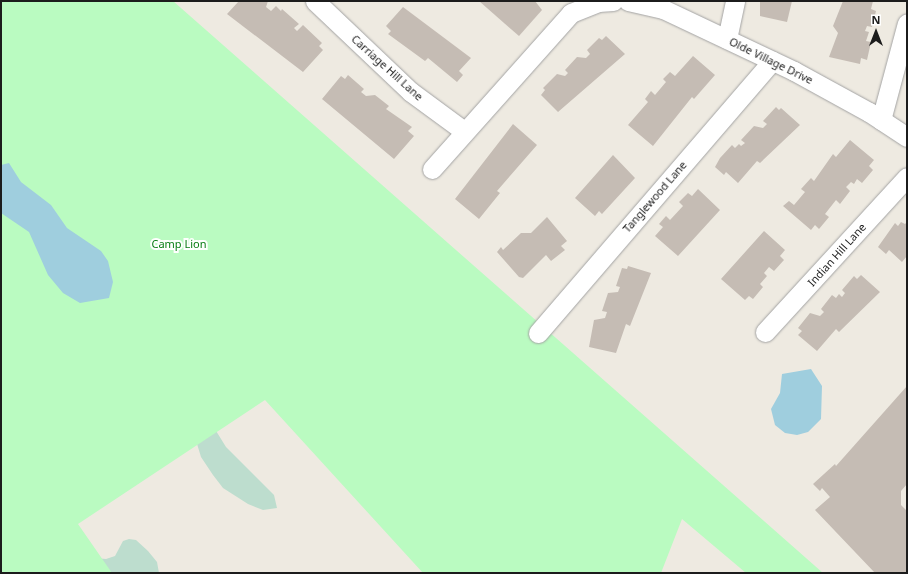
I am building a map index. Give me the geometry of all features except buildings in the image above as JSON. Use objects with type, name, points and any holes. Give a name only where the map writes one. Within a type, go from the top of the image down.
[{"type":"street","name":"Carriage Hill Lane","points":[[315,1],[411,92],[464,131]]},
{"type":"street","points":[[432,169],[576,5],[613,1]]},
{"type":"street","name":"Olde Village Drive","points":[[628,1],[663,9],[727,39],[772,61],[881,120],[907,137]]},
{"type":"street","points":[[727,39],[734,1]]},
{"type":"street","points":[[881,120],[907,23]]},
{"type":"street","name":"Tanglewood Lane","points":[[538,333],[772,61]]},
{"type":"street","name":"Indian Hill Lane","points":[[766,332],[907,176]]},
{"type":"green space","name":"Camp Lion","points":[[1,1],[173,1],[823,573],[746,573],[682,519],[661,573],[423,573],[265,400],[78,524],[112,573],[1,573]]},
{"type":"green space","points":[[213,426],[226,447],[274,495],[277,508],[263,510],[248,504],[223,488],[201,457],[194,434]]},
{"type":"green space","points":[[129,539],[136,540],[148,551],[157,562],[159,573],[20,573],[94,558],[106,559],[115,556],[123,541]]},
{"type":"water","points":[[9,163],[21,182],[51,205],[67,228],[101,251],[108,261],[113,282],[109,298],[80,303],[63,293],[48,275],[29,232],[1,213],[1,165]]},
{"type":"water","points":[[811,369],[822,386],[821,419],[808,432],[797,435],[785,433],[775,425],[771,409],[780,393],[782,374]]}]
